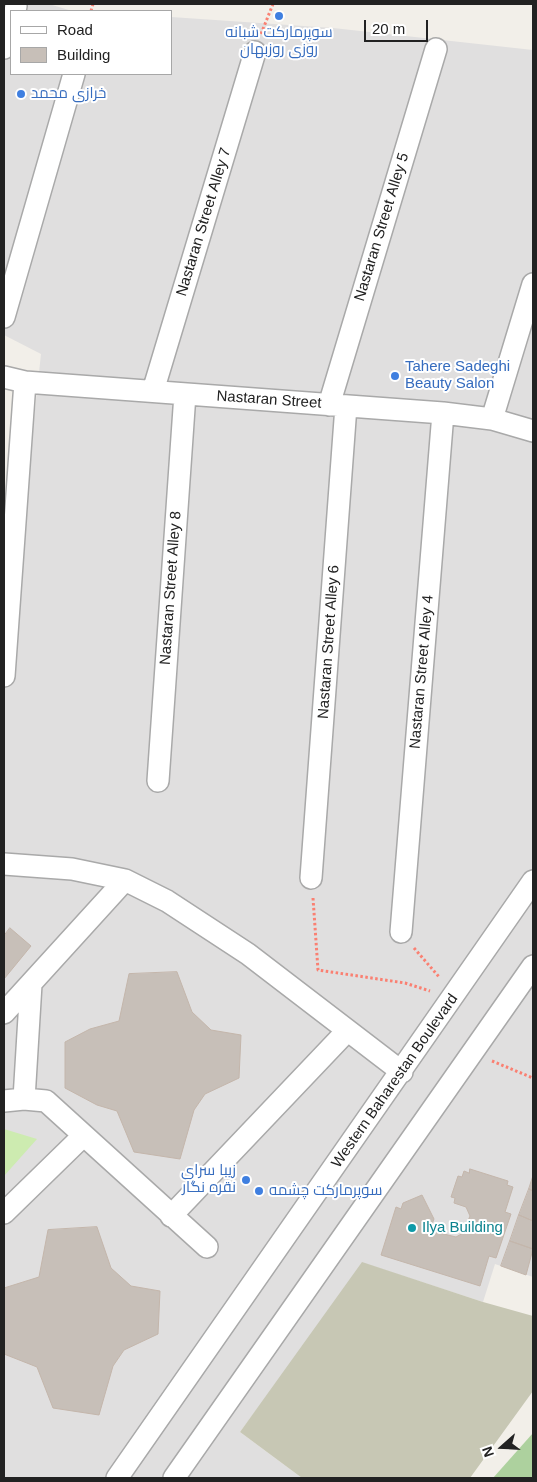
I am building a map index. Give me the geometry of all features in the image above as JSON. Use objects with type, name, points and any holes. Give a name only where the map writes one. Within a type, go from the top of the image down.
[{"type":"street","points":[[4,48],[10,28]]},
{"type":"street","name":"Nastaran Street Alley 5","points":[[337,405],[436,49]]},
{"type":"street","name":"Nastaran Street Alley 7","points":[[153,391],[255,52]]},
{"type":"street","points":[[4,317],[74,75]]},
{"type":"street","points":[[492,419],[533,284]]},
{"type":"street","name":"Nastaran Street","points":[[4,377],[25,382],[443,413],[492,419],[533,431]]},
{"type":"street","points":[[4,676],[25,382]]},
{"type":"street","name":"Nastaran Street Alley 8","points":[[158,781],[185,394]]},
{"type":"street","name":"Nastaran Street Alley 6","points":[[311,878],[337,405]]},
{"type":"street","name":"Nastaran Street Alley 4","points":[[401,932],[443,413]]},
{"type":"street","points":[[4,864],[72,869],[125,880],[167,900],[240,949],[402,1072]]},
{"type":"street","points":[[4,1013],[125,880]]},
{"type":"street","name":"Western Baharestan Boulevard","points":[[117,1478],[402,1072],[533,881]]},
{"type":"street","points":[[174,1478],[533,966]]},
{"type":"street","points":[[31,984],[14,1100],[46,1101],[207,1247]]},
{"type":"street","points":[[171,1216],[348,1030]]},
{"type":"street","points":[[4,1212],[83,1136]]},
{"type":"path","points":[[255,52],[273,4]]},
{"type":"path","points":[[311,878],[318,970],[405,983],[430,991]]},
{"type":"path","points":[[401,932],[440,978]]},
{"type":"path","points":[[474,1050],[491,1060],[533,1078]]},
{"type":"shaded area","points":[[4,4],[49,4],[69,10],[10,10],[10,75],[172,75],[172,17],[333,28],[533,50],[533,1277],[495,1264],[483,1302],[366,1264],[240,1432],[302,1478],[4,1478],[4,694],[41,354],[4,335]]},
{"type":"shaded area","points":[[362,1262],[483,1302],[533,1316],[533,1391],[470,1478],[302,1478],[240,1432]]},
{"type":"green space","points":[[4,1129],[37,1139],[4,1176]]},
{"type":"green space","points":[[533,1433],[533,1478],[493,1478]]},
{"type":"building","points":[[10,928],[31,946],[4,979],[4,936]]},
{"type":"building","points":[[177,972],[192,1012],[211,1030],[241,1035],[239,1078],[205,1094],[194,1110],[180,1159],[134,1152],[117,1111],[97,1105],[65,1088],[65,1042],[90,1029],[119,1021],[129,974]]},
{"type":"building","name":"Ilya Building","points":[[470,1169],[508,1181],[507,1185],[513,1187],[505,1212],[511,1214],[496,1258],[489,1256],[480,1286],[381,1255],[396,1207],[401,1209],[403,1203],[422,1195],[434,1219],[432,1224],[436,1232],[456,1237],[463,1233],[470,1216],[466,1207],[454,1203],[455,1198],[451,1197],[458,1176],[462,1177],[464,1171],[469,1173]]},
{"type":"building","points":[[533,1176],[533,1191],[529,1189]]},
{"type":"building","points":[[529,1189],[533,1191],[533,1221],[519,1215]]},
{"type":"building","points":[[519,1215],[533,1221],[533,1249],[510,1241]]},
{"type":"building","points":[[97,1227],[111,1268],[131,1286],[160,1291],[158,1334],[124,1350],[113,1366],[99,1415],[53,1408],[37,1367],[4,1354],[4,1288],[39,1277],[48,1230]]},
{"type":"building","points":[[510,1241],[533,1249],[526,1275],[501,1266]]},
{"type":"place","name":"سوپرمارکت شبانه روزی روزبهان","points":[[279,16]]},
{"type":"place","name":"خرازی محمد","points":[[21,94]]},
{"type":"place","name":"Tahere Sadeghi Beauty Salon","points":[[395,376]]},
{"type":"place","name":"زیبا سرای نقره نگار","points":[[246,1180]]},
{"type":"place","name":"سوپرمارکت چشمه","points":[[259,1191]]},
{"type":"place","name":"Ilya Building","points":[[412,1228]]}]
